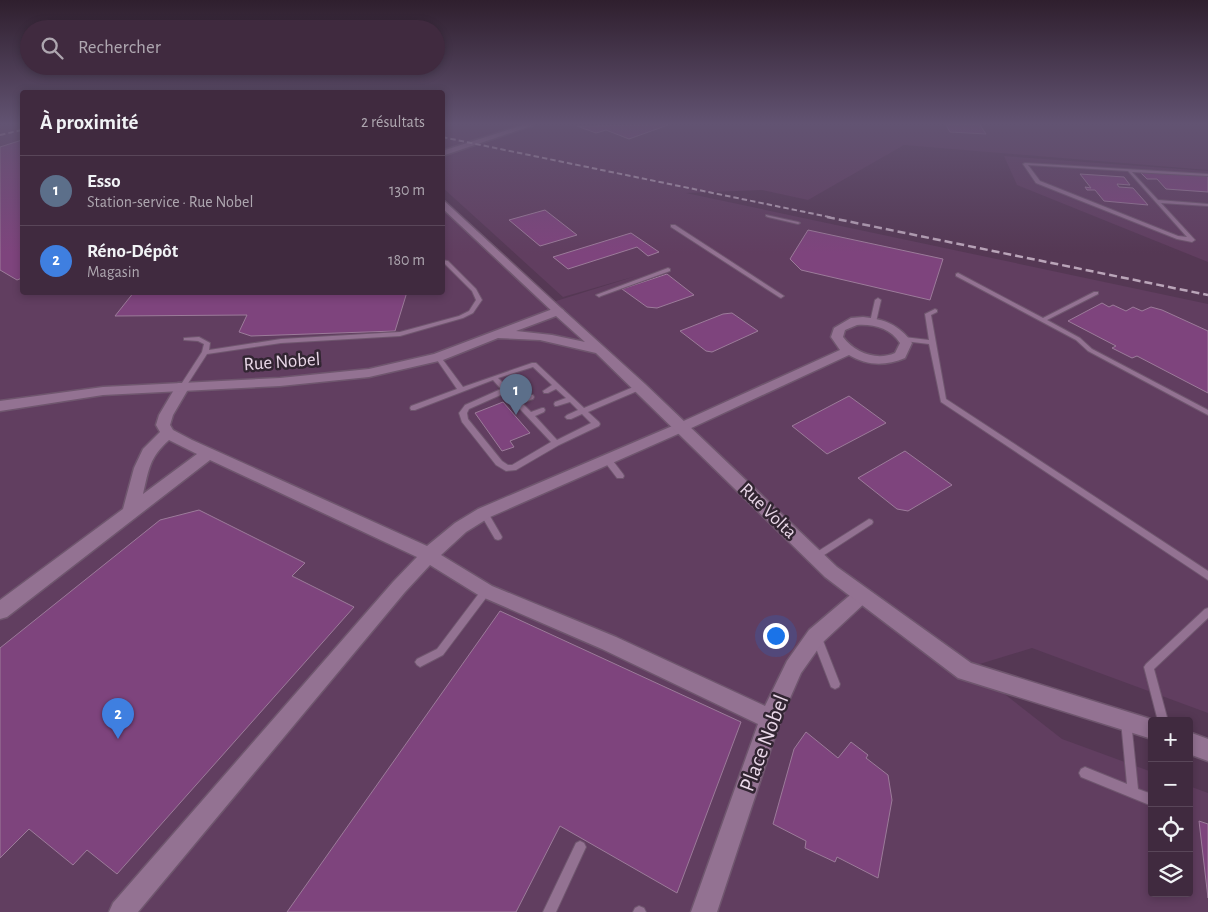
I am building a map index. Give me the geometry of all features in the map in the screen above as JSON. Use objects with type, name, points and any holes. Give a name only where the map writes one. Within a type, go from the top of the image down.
[{"type":"street","name":"Rue Volta","points":[[445,205],[640,386],[815,557],[861,596],[965,670],[1148,728]]},
{"type":"street","name":"Rue Nobel","points":[[0,406],[102,391],[329,378],[388,369],[438,357],[558,311]]},
{"type":"street","points":[[855,321],[873,322],[887,326],[904,339],[906,350],[901,355],[893,358],[870,359],[848,351],[837,339],[837,332],[840,327],[855,321]]},
{"type":"street","points":[[487,338],[509,335],[536,336],[569,342],[604,352]]},
{"type":"street","points":[[122,912],[399,587],[429,556],[456,533],[484,513],[682,427],[848,351]]},
{"type":"street","points":[[182,386],[166,415],[163,425],[168,433],[413,546],[486,591],[609,642],[770,719]]},
{"type":"street","points":[[131,511],[142,468],[150,449],[168,433]]},
{"type":"street","points":[[0,611],[209,453]]},
{"type":"street","name":"Place Nobel","points":[[704,912],[770,719],[794,667],[816,636],[861,596]]},
{"type":"street","points":[[1193,744],[1208,750]]},
{"type":"lane","points":[[1028,168],[1038,182],[1177,237],[1192,240],[1130,172]]},
{"type":"lane","points":[[1072,168],[1208,175]]},
{"type":"lane","points":[[1157,201],[1208,205]]},
{"type":"lane","points":[[768,216],[798,223]]},
{"type":"lane","points":[[673,226],[781,296]]},
{"type":"lane","points":[[205,352],[281,342],[400,334],[462,317],[471,312],[479,300],[474,290],[445,262]]},
{"type":"lane","points":[[599,295],[668,270]]},
{"type":"lane","points":[[958,275],[1078,338],[1090,350],[1208,413]]},
{"type":"lane","points":[[1043,320],[1096,293]]},
{"type":"lane","points":[[873,322],[878,300]]},
{"type":"lane","points":[[935,311],[928,314],[943,400],[1208,576]]},
{"type":"lane","points":[[182,386],[205,352],[207,343],[198,339],[186,339]]},
{"type":"lane","points":[[904,339],[932,342]]},
{"type":"lane","points":[[438,357],[461,389]]},
{"type":"lane","points":[[414,408],[461,389],[534,364],[596,424],[556,443],[513,468],[506,468],[499,463],[464,420],[463,413],[467,407],[505,390]]},
{"type":"lane","points":[[494,377],[556,443]]},
{"type":"lane","points":[[546,391],[558,386]]},
{"type":"lane","points":[[569,417],[640,386]]},
{"type":"lane","points":[[518,402],[531,397]]},
{"type":"lane","points":[[557,404],[571,399]]},
{"type":"lane","points":[[530,415],[542,410]]},
{"type":"lane","points":[[542,428],[551,424]]},
{"type":"lane","points":[[607,459],[620,476]]},
{"type":"lane","points":[[484,513],[498,537]]},
{"type":"lane","points":[[815,557],[869,522]]},
{"type":"lane","points":[[420,662],[440,652],[486,591]]},
{"type":"lane","points":[[1162,717],[1149,667],[1208,612]]},
{"type":"lane","points":[[816,636],[835,684]]},
{"type":"lane","points":[[1126,720],[1133,792]]},
{"type":"lane","points":[[1086,773],[1148,798]]},
{"type":"lane","points":[[548,912],[580,847]]},
{"type":"shaded area","points":[[0,168],[20,168],[20,295],[445,295],[445,206],[553,302],[636,276],[563,297],[445,190],[445,168],[865,168],[808,200],[762,190],[686,193],[1208,304],[1208,713],[1032,648],[970,667],[1062,739],[1148,771],[1148,897],[1193,897],[1193,787],[1208,793],[1208,912],[0,912]]},
{"type":"shaded area","points":[[1009,168],[1161,168],[1208,171],[1208,262],[1017,185]]},
{"type":"shaded area","points":[[1178,168],[1208,168],[1208,170]]},
{"type":"building","points":[[0,168],[20,168],[20,279],[17,280],[0,270]]},
{"type":"building","points":[[1140,172],[1208,175],[1208,192],[1166,189],[1157,179],[1147,179]]},
{"type":"building","points":[[1080,174],[1124,177],[1130,185],[1117,184],[1119,187],[1133,188],[1148,205],[1104,201],[1095,190],[1087,190],[1085,187],[1091,188]]},
{"type":"building","points":[[545,210],[577,235],[540,246],[509,220]]},
{"type":"building","points":[[808,230],[943,259],[930,300],[801,270],[790,259]]},
{"type":"building","points":[[631,233],[659,252],[648,256],[637,247],[568,269],[553,257]]},
{"type":"building","points":[[667,274],[694,295],[657,308],[647,307],[622,289]]},
{"type":"building","points":[[132,295],[406,295],[395,331],[251,336],[239,332],[247,315],[115,316]]},
{"type":"building","points":[[1102,303],[1109,307],[1113,305],[1126,311],[1133,307],[1142,311],[1151,307],[1162,310],[1208,331],[1208,393],[1137,356],[1132,358],[1112,348],[1116,346],[1068,321]]},
{"type":"building","points":[[732,313],[758,331],[712,352],[706,351],[680,331],[723,314]]},
{"type":"building","points":[[849,396],[886,423],[827,454],[792,426]]},
{"type":"building","points":[[503,402],[530,433],[510,441],[514,447],[502,451],[475,413]]},
{"type":"building","points":[[905,451],[952,485],[908,511],[897,509],[858,478]]},
{"type":"building","points":[[199,510],[305,563],[292,576],[354,607],[117,874],[87,850],[73,865],[29,829],[0,858],[0,648],[160,520]]},
{"type":"building","points":[[500,611],[741,722],[677,893],[560,826],[516,912],[287,912]]},
{"type":"building","points":[[806,732],[838,758],[851,742],[868,755],[866,758],[888,775],[892,800],[878,878],[837,857],[835,862],[805,848],[806,841],[773,824],[794,749]]},
{"type":"building","points":[[1199,821],[1208,824],[1208,898]]},
{"type":"railway","points":[[590,168],[834,218]]},
{"type":"railway","points":[[827,217],[1208,295]]},
{"type":"place","name":"Esso","points":[[516,415]]},
{"type":"place","name":"Réno-Dépôt","points":[[118,739]]}]
